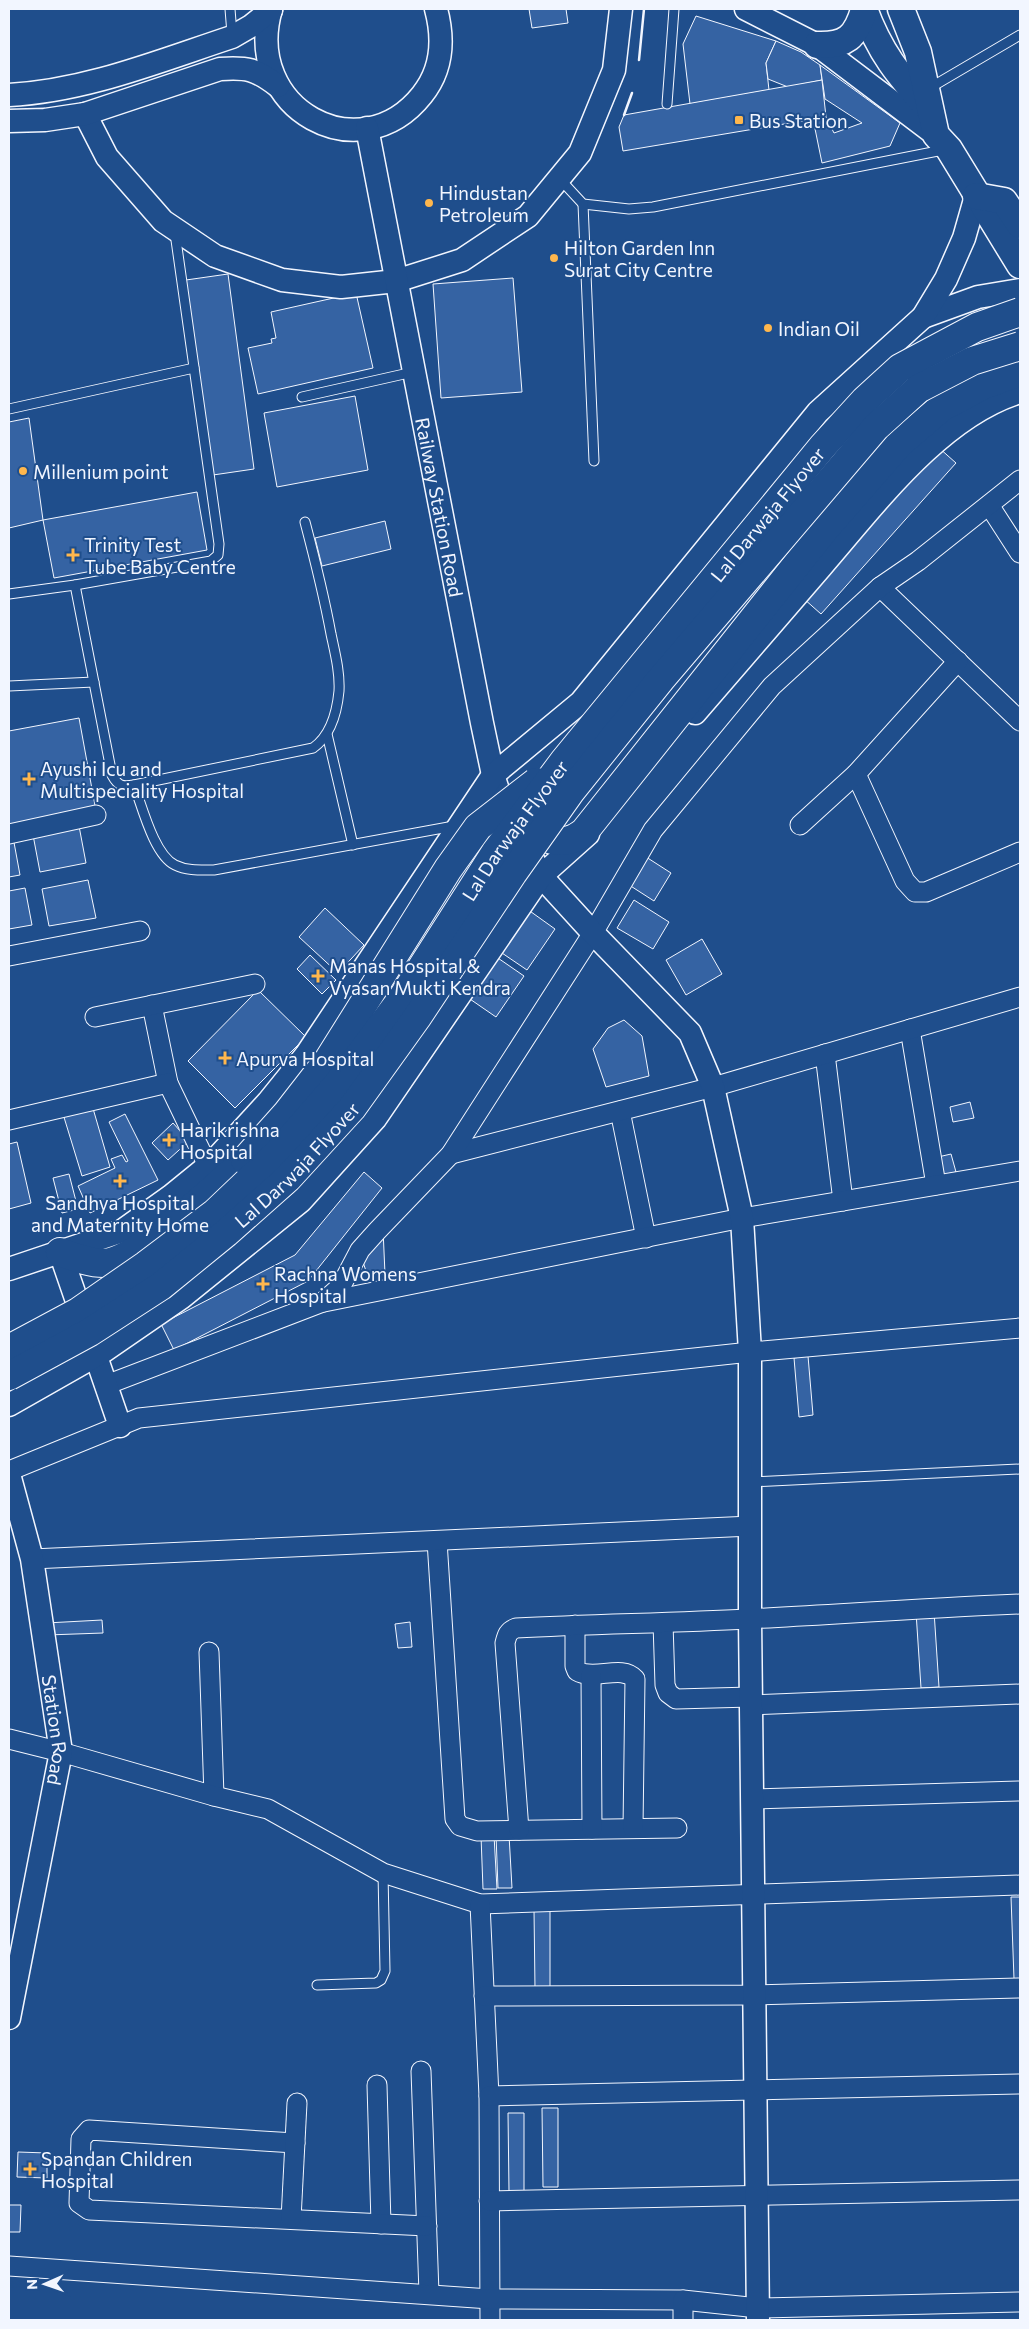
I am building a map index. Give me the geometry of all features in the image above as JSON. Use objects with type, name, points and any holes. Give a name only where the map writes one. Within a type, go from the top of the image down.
[{"type":"highway","name":"Lal Darwaja Flyover","points":[[9,1348],[78,1312],[146,1265],[215,1213],[278,1153],[336,1086],[401,1000],[495,853],[564,762],[823,446],[865,400],[900,368],[977,327],[1020,312]]},
{"type":"highway","name":"Lal Darwaja Flyover","points":[[9,1376],[90,1332],[161,1286],[226,1233],[288,1178],[352,1108],[418,1016],[513,873],[571,791],[661,679],[876,426],[918,389],[972,361],[1020,346]]},
{"type":"highway","points":[[505,811],[527,830],[547,839],[558,841],[571,840],[584,832],[825,529],[899,444],[941,408],[984,384],[1020,372]]},
{"type":"highway","points":[[60,1252],[83,1260],[105,1263],[130,1255],[205,1196],[245,1160],[287,1112],[329,1059],[448,869],[478,827],[564,762]]},
{"type":"main road","points":[[817,46],[834,46],[849,39],[860,26],[864,9]]},
{"type":"main road","points":[[864,9],[877,42],[894,70],[927,100]]},
{"type":"main road","points":[[901,9],[918,52],[927,100],[942,142],[1020,265]]},
{"type":"main road","points":[[976,196],[1004,201],[1020,225]]},
{"type":"street","points":[[9,95],[41,93],[82,86],[232,37],[251,26],[271,9]]},
{"type":"street","points":[[271,9],[266,36],[268,62],[278,86]]},
{"type":"street","points":[[9,121],[45,120],[85,114],[220,69],[243,67],[260,72],[278,86],[294,106],[316,121],[340,128],[367,128],[392,121],[414,106],[430,86],[440,61],[442,35],[436,9]]},
{"type":"street","points":[[85,114],[107,157],[163,221],[215,256],[282,280],[341,287],[396,281],[462,260],[528,216],[580,153],[614,70],[621,9]]},
{"type":"street","points":[[746,9],[817,46],[942,142]]},
{"type":"street","name":"Railway Station Road","points":[[367,128],[493,775],[505,811],[523,839],[541,876],[593,933],[690,1033],[713,1087],[742,1218],[750,1352],[752,1894],[758,2314]]},
{"type":"street","points":[[9,1269],[122,1231],[208,1166],[268,1102],[306,1055],[493,775],[581,702],[818,412],[923,317],[946,279],[964,238],[976,196]]},
{"type":"street","points":[[923,317],[978,297],[1020,290]]},
{"type":"street","points":[[9,1405],[96,1356],[181,1298],[301,1201],[375,1119],[541,876],[598,825],[891,486],[942,436],[985,408],[1020,392]]},
{"type":"street","points":[[323,1302],[341,1286],[355,1258],[377,1231],[451,1154],[593,933],[653,830],[772,686],[880,587],[918,561],[1020,480]]},
{"type":"street","points":[[989,505],[1020,552]]},
{"type":"street","points":[[880,587],[1020,720]]},
{"type":"street","points":[[800,824],[856,774],[958,661]]},
{"type":"street","points":[[856,774],[905,882],[915,892],[926,892],[1020,852]]},
{"type":"street","points":[[9,834],[96,815]]},
{"type":"street","points":[[9,956],[140,931]]},
{"type":"street","points":[[95,1017],[255,984]]},
{"type":"street","points":[[451,1154],[713,1087],[1020,997]]},
{"type":"street","points":[[152,1005],[168,1083],[208,1166]]},
{"type":"street","points":[[910,1029],[936,1185]]},
{"type":"street","points":[[825,1054],[843,1201]]},
{"type":"street","points":[[9,1120],[168,1083]]},
{"type":"street","points":[[620,1111],[646,1238]]},
{"type":"street","points":[[106,1385],[323,1302],[742,1218],[1020,1171]]},
{"type":"street","points":[[60,1252],[120,1426]]},
{"type":"street","points":[[9,1472],[139,1418],[750,1352],[1020,1328]]},
{"type":"street","name":"Station Road","points":[[9,1472],[32,1559],[61,1752],[13,1975],[9,2018]]},
{"type":"street","points":[[32,1559],[751,1526]]},
{"type":"street","points":[[437,1541],[455,1819],[460,1826],[477,1831],[677,1828]]},
{"type":"street","points":[[519,1830],[505,1643],[506,1635],[516,1628],[750,1619],[916,1608],[1020,1604]]},
{"type":"street","points":[[663,1623],[665,1685],[668,1693],[676,1699],[751,1701],[1020,1694]]},
{"type":"street","points":[[574,1625],[575,1666],[582,1674],[625,1673],[631,1674],[635,1680],[633,1828]]},
{"type":"street","points":[[209,1652],[214,1796]]},
{"type":"street","points":[[591,1675],[592,1829]]},
{"type":"street","points":[[9,1739],[214,1796],[268,1809],[383,1872],[480,1904],[1020,1885]]},
{"type":"street","points":[[752,1799],[1020,1791]]},
{"type":"street","points":[[480,1904],[489,2096],[490,2320]]},
{"type":"street","points":[[484,1996],[753,1995],[1020,1988]]},
{"type":"street","points":[[421,2071],[429,2293]]},
{"type":"street","points":[[489,2096],[1020,2084]]},
{"type":"street","points":[[377,2085],[381,2224]]},
{"type":"street","points":[[291,2219],[297,2103]]},
{"type":"street","points":[[295,2142],[89,2130],[81,2139],[79,2203],[88,2210],[427,2226]]},
{"type":"street","points":[[489,2201],[1020,2190]]},
{"type":"street","points":[[9,2266],[490,2298],[683,2300],[758,2314],[1020,2302]]},
{"type":"street","points":[[683,2300],[683,2320]]},
{"type":"lane","points":[[230,9],[232,37]]},
{"type":"lane","points":[[667,104],[674,9]]},
{"type":"lane","points":[[927,100],[1020,35]]},
{"type":"lane","points":[[559,178],[583,204],[629,210],[653,207],[942,142]]},
{"type":"lane","points":[[583,204],[594,461]]},
{"type":"lane","points":[[9,594],[75,585],[211,561],[218,555],[220,544],[175,229]]},
{"type":"lane","points":[[9,409],[194,368]]},
{"type":"lane","points":[[302,397],[413,372]]},
{"type":"lane","points":[[75,585],[112,775],[116,783],[123,787],[313,748],[327,734],[334,717],[339,691],[337,666],[321,583],[305,522]]},
{"type":"lane","points":[[9,686],[94,682]]},
{"type":"lane","points":[[327,734],[353,845]]},
{"type":"lane","points":[[134,785],[159,850],[173,864],[192,870],[214,870],[459,825]]},
{"type":"lane","points":[[750,1482],[1020,1469]]},
{"type":"lane","points":[[316,1985],[376,1983],[381,1980],[385,1971],[383,1872]]},
{"type":"building","points":[[529,9],[566,9],[568,23],[532,28]]},
{"type":"building","points":[[696,16],[776,41],[766,63],[769,90],[690,104],[683,44]]},
{"type":"building","points":[[776,41],[801,52],[820,65],[822,80],[788,87],[768,79],[766,63]]},
{"type":"building","points":[[820,65],[900,123],[890,146],[822,163],[813,119],[826,117],[834,133],[862,123],[825,99]]},
{"type":"building","points":[[822,80],[826,117],[623,151],[619,127],[624,115]]},
{"type":"building","points":[[228,274],[254,469],[213,475],[186,280]]},
{"type":"building","points":[[513,278],[522,392],[441,398],[433,284]]},
{"type":"building","points":[[356,293],[373,368],[258,394],[248,348],[272,343],[271,339],[276,338],[271,312]]},
{"type":"building","points":[[355,396],[368,470],[277,487],[264,413]]},
{"type":"building","name":"Millenium point","points":[[29,418],[43,520],[9,528],[9,422]]},
{"type":"building","points":[[938,447],[956,463],[821,614],[803,598]]},
{"type":"building","points":[[197,492],[207,550],[54,578],[43,520]]},
{"type":"building","points":[[385,521],[391,549],[322,566],[315,538]]},
{"type":"building","points":[[79,718],[96,811],[9,828],[9,731]]},
{"type":"building","points":[[79,826],[86,863],[40,872],[33,835]]},
{"type":"building","points":[[13,837],[20,875],[9,877],[9,838]]},
{"type":"building","points":[[643,855],[671,873],[654,901],[626,883]]},
{"type":"building","points":[[88,880],[96,918],[49,926],[42,889]]},
{"type":"building","points":[[25,888],[32,925],[9,929],[9,891]]},
{"type":"building","points":[[634,900],[669,922],[653,949],[617,928]]},
{"type":"building","points":[[325,908],[364,945],[338,973],[299,937]]},
{"type":"building","points":[[527,909],[555,929],[527,970],[499,951]]},
{"type":"building","points":[[702,939],[722,974],[686,995],[666,960]]},
{"type":"building","points":[[310,955],[336,980],[322,994],[297,969]]},
{"type":"building","points":[[495,956],[524,976],[496,1017],[467,997]]},
{"type":"building","points":[[258,990],[306,1037],[235,1108],[188,1061]]},
{"type":"building","points":[[624,1020],[642,1036],[649,1076],[606,1087],[593,1049],[608,1028]]},
{"type":"building","points":[[970,1102],[974,1118],[953,1122],[950,1107]]},
{"type":"building","points":[[92,1105],[110,1167],[82,1176],[63,1114]]},
{"type":"building","points":[[125,1114],[158,1180],[90,1213],[78,1186],[115,1168],[111,1159],[122,1155],[126,1162],[128,1161],[109,1122]]},
{"type":"building","points":[[173,1123],[189,1141],[168,1160],[152,1143]]},
{"type":"building","points":[[17,1142],[31,1203],[9,1209],[9,1144]]},
{"type":"building","points":[[951,1154],[956,1172],[942,1175],[938,1157]]},
{"type":"building","points":[[364,1172],[382,1188],[308,1281],[174,1350],[161,1324],[295,1255]]},
{"type":"building","points":[[69,1174],[78,1209],[62,1213],[53,1178]]},
{"type":"building","points":[[383,1229],[385,1274],[367,1274],[361,1256]]},
{"type":"building","points":[[808,1356],[813,1415],[799,1417],[794,1358]]},
{"type":"building","points":[[934,1611],[939,1687],[921,1688],[916,1612]]},
{"type":"building","points":[[102,1620],[103,1633],[47,1635],[46,1623]]},
{"type":"building","points":[[410,1622],[412,1647],[398,1648],[395,1624]]},
{"type":"building","points":[[494,1835],[497,1889],[483,1889],[481,1836]]},
{"type":"building","points":[[496,1835],[509,1835],[512,1888],[498,1888]]},
{"type":"building","points":[[1011,1897],[1020,1897],[1020,1979],[1014,1979]]},
{"type":"building","points":[[534,1910],[550,1910],[550,1989],[535,1989]]},
{"type":"building","points":[[542,2108],[558,2108],[558,2187],[543,2187]]},
{"type":"building","points":[[508,2113],[524,2113],[524,2192],[509,2192]]},
{"type":"building","points":[[18,2152],[47,2153],[47,2178],[17,2177]]},
{"type":"building","points":[[9,2205],[21,2205],[20,2232],[9,2232]]},
{"type":"wall","points":[[639,60],[644,9]]},
{"type":"wall","points":[[624,115],[632,93]]},
{"type":"place","name":"Bus Station","points":[[739,120]]},
{"type":"place","name":"Hindustan Petroleum","points":[[429,203]]},
{"type":"place","name":"Hilton Garden Inn Surat City Centre","points":[[554,258]]},
{"type":"place","name":"Indian Oil","points":[[768,328]]},
{"type":"place","name":"Millenium point","points":[[23,471]]},
{"type":"place","name":"Trinity Test Tube Baby Centre","points":[[73,555]]},
{"type":"place","name":"Ayushi Icu and Multispeciality Hospital","points":[[29,779]]},
{"type":"place","name":"Manas Hospital & Vyasan Mukti Kendra","points":[[318,976]]},
{"type":"place","name":"Apurva Hospital","points":[[225,1058]]},
{"type":"place","name":"Harikrishna Hospital","points":[[169,1140]]},
{"type":"place","name":"Sandhya Hospital and Maternity Home","points":[[120,1181]]},
{"type":"place","name":"Rachna Womens Hospital","points":[[263,1284]]},
{"type":"place","name":"Spandan Children Hospital","points":[[30,2169]]}]
